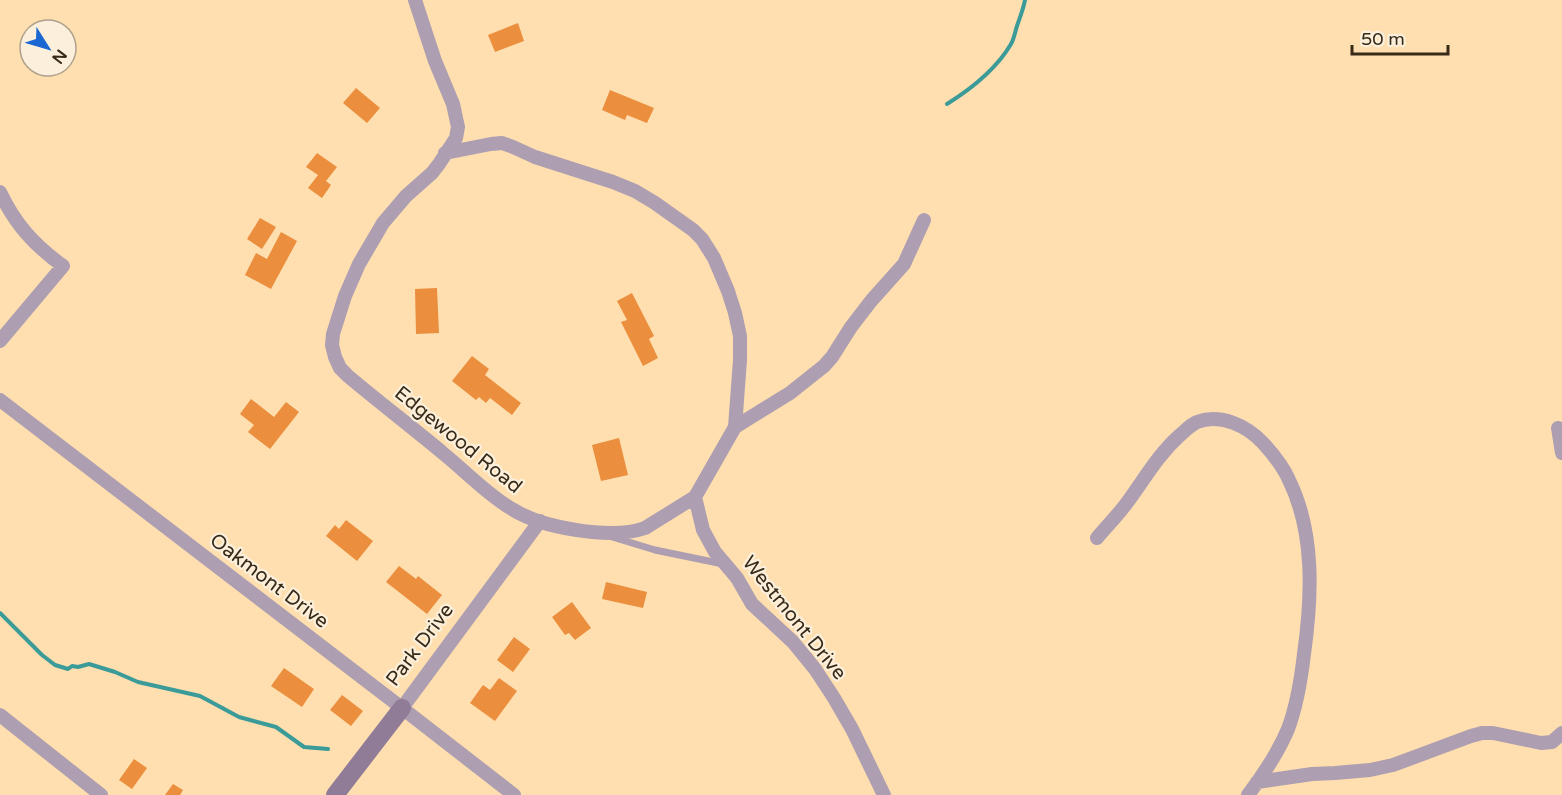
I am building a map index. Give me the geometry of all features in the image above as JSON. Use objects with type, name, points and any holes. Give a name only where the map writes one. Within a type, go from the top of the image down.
[{"type":"street","points":[[415,0],[456,115],[458,127],[456,138],[445,153]]},
{"type":"street","points":[[445,153],[491,144],[513,147],[635,191],[655,203],[702,239],[714,258],[735,313],[740,336],[740,360],[735,427],[695,498]]},
{"type":"street","name":"Edgewood Road","points":[[445,153],[432,173],[398,205],[376,232],[359,264],[345,296],[333,334],[332,345],[340,368],[502,503],[522,515],[567,528],[598,532],[637,530],[645,528],[695,498]]},
{"type":"street","points":[[0,192],[17,224],[63,266],[0,341]]},
{"type":"street","points":[[735,427],[790,393],[824,366],[864,310],[904,264],[924,220]]},
{"type":"street","name":"Oakmont Drive","points":[[0,400],[514,795]]},
{"type":"street","points":[[1097,538],[1128,502],[1169,445],[1197,423],[1219,420],[1242,426],[1261,441],[1283,468],[1294,489],[1306,534],[1309,605],[1300,686],[1287,731],[1277,752],[1248,795]]},
{"type":"street","points":[[1558,428],[1562,453]]},
{"type":"street","name":"Westmont Drive","points":[[695,498],[703,530],[715,552],[753,604],[793,642],[815,669],[852,729],[884,795]]},
{"type":"street","name":"Park Drive","points":[[334,795],[402,708],[540,521]]},
{"type":"street","points":[[0,715],[101,795]]},
{"type":"street","points":[[1257,782],[1312,774],[1370,770],[1393,765],[1482,733],[1493,733],[1541,743],[1552,742],[1562,733]]},
{"type":"lane","points":[[598,532],[655,550],[725,565]]},
{"type":"building","points":[[518,23],[524,41],[495,52],[488,35]]},
{"type":"building","points":[[356,88],[380,108],[367,123],[343,103]]},
{"type":"building","points":[[610,90],[654,108],[647,123],[627,115],[625,120],[602,110]]},
{"type":"building","points":[[317,153],[337,167],[326,181],[331,185],[322,198],[308,188],[318,175],[306,167]]},
{"type":"building","points":[[260,218],[276,227],[262,249],[247,239]]},
{"type":"building","points":[[281,232],[297,241],[271,289],[245,275],[256,253],[267,259]]},
{"type":"building","points":[[437,288],[439,333],[416,334],[415,289]]},
{"type":"building","points":[[632,293],[654,336],[649,339],[658,358],[643,366],[621,322],[627,320],[617,301]]},
{"type":"building","points":[[472,356],[489,369],[485,375],[521,403],[512,415],[490,398],[486,403],[479,397],[476,400],[452,381]]},
{"type":"building","points":[[251,399],[274,417],[286,402],[299,412],[270,449],[248,432],[254,425],[240,414]]},
{"type":"building","points":[[619,438],[628,475],[601,481],[592,445]]},
{"type":"building","points":[[346,520],[373,541],[357,561],[326,536],[335,525],[339,529]]},
{"type":"building","points":[[399,566],[416,579],[418,576],[442,595],[427,614],[386,582]]},
{"type":"building","points":[[606,582],[647,592],[643,608],[602,599]]},
{"type":"building","points":[[572,602],[591,628],[575,640],[569,633],[565,635],[552,617]]},
{"type":"building","points":[[514,637],[530,649],[513,672],[497,660]]},
{"type":"building","points":[[284,668],[314,689],[302,707],[271,686]]},
{"type":"building","points":[[499,678],[517,691],[495,721],[470,703],[483,685],[490,690]]},
{"type":"building","points":[[342,695],[363,711],[351,726],[330,710]]},
{"type":"building","points":[[134,759],[147,768],[132,789],[119,780]]},
{"type":"building","points":[[173,784],[183,790],[180,795],[165,795]]},
{"type":"waterway","points":[[947,104],[983,77],[1005,53],[1013,40],[1025,0]]},
{"type":"waterway","points":[[0,613],[55,665],[68,669],[72,666],[89,664],[138,682],[200,696],[239,717],[276,727],[304,747],[328,749]]}]
